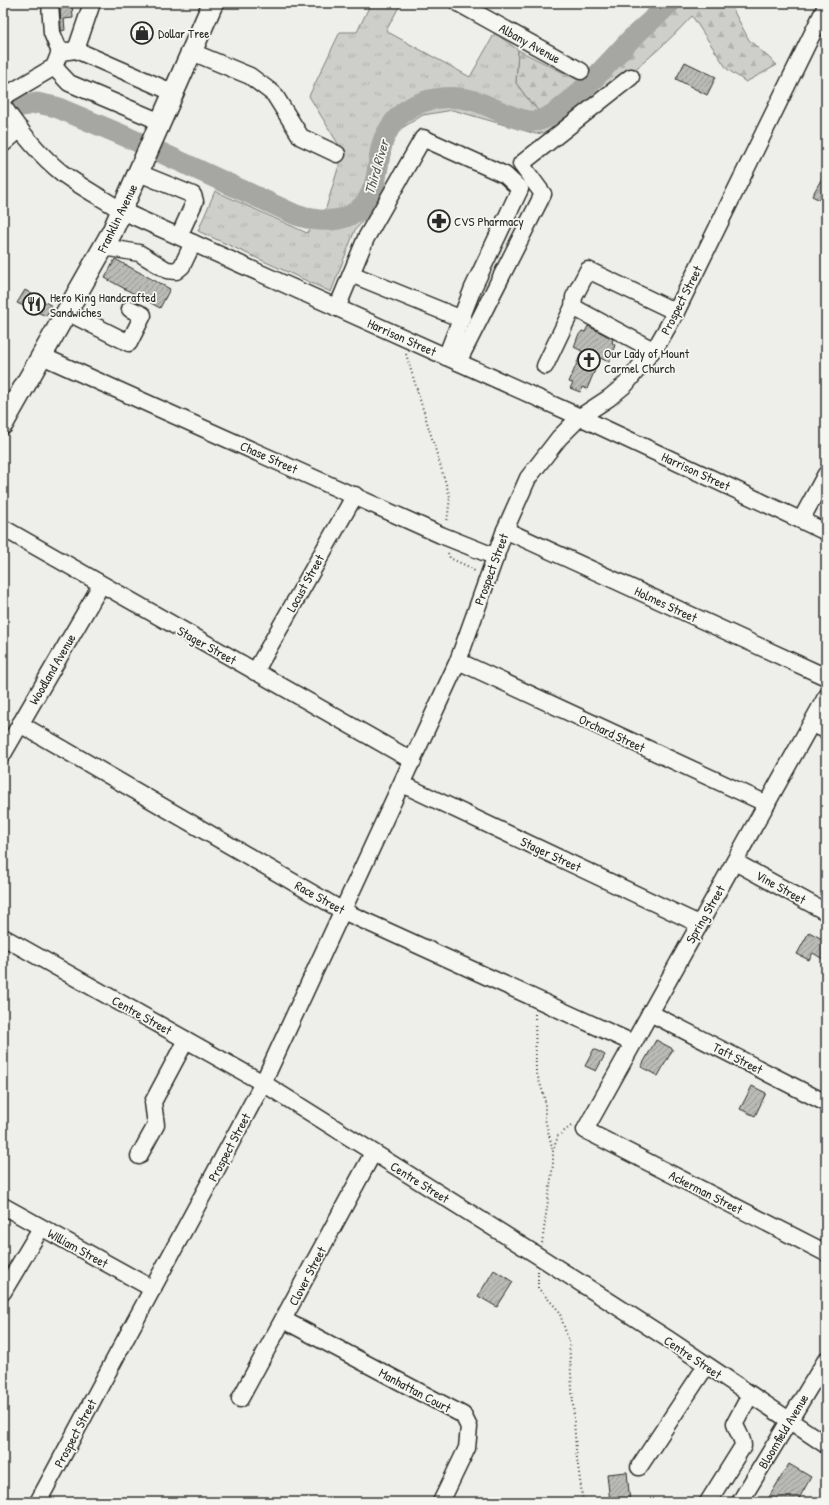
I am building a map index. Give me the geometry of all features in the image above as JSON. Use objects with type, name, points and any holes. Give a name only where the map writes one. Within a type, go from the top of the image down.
[{"type":"main road","name":"Franklin Avenue","points":[[3,424],[104,247],[122,211],[213,3]]},
{"type":"street","points":[[50,3],[52,33],[57,60],[69,83],[158,127]]},
{"type":"street","points":[[3,97],[57,60],[76,50],[92,3]]},
{"type":"street","name":"Albany Avenue","points":[[458,3],[581,71]]},
{"type":"street","name":"Prospect Street","points":[[38,1502],[263,1083],[458,661],[505,530],[528,478],[559,438],[580,417],[609,398],[626,384],[654,350],[676,312],[825,9]]},
{"type":"street","points":[[76,50],[174,93]]},
{"type":"street","points":[[192,52],[250,76],[274,94],[301,137],[337,154]]},
{"type":"street","points":[[452,360],[543,194],[520,164],[631,78]]},
{"type":"street","name":"Harrison Street","points":[[3,106],[18,127],[41,154],[63,173],[122,211],[580,417],[826,532]]},
{"type":"street","points":[[3,144],[18,127]]},
{"type":"street","points":[[337,308],[366,238],[423,138],[505,175],[520,189],[474,288],[462,320],[452,360]]},
{"type":"street","points":[[104,247],[139,253],[167,270],[176,271],[182,266],[186,239],[195,201],[193,195],[141,168]]},
{"type":"street","points":[[545,366],[573,307],[574,297],[588,270],[676,312]]},
{"type":"street","points":[[351,274],[462,320]]},
{"type":"street","points":[[573,307],[654,350]]},
{"type":"street","points":[[67,312],[129,343],[143,315],[130,309]]},
{"type":"street","name":"Chase Street","points":[[42,356],[355,495],[441,535],[496,557]]},
{"type":"street","points":[[802,520],[826,474]]},
{"type":"street","name":"Locust Street","points":[[255,672],[355,495]]},
{"type":"street","name":"Stager Street","points":[[3,528],[413,761]]},
{"type":"street","name":"Holmes Street","points":[[505,530],[826,677]]},
{"type":"street","name":"Woodland Avenue","points":[[3,754],[101,585]]},
{"type":"street","name":"Orchard Street","points":[[458,661],[766,804]]},
{"type":"street","name":"Spring Street","points":[[579,1127],[633,1043],[766,804],[819,727],[826,698]]},
{"type":"street","name":"Race Street","points":[[20,724],[343,911],[633,1043]]},
{"type":"street","name":"Stager Street","points":[[402,784],[699,924]]},
{"type":"street","name":"Vine Street","points":[[735,862],[826,912]]},
{"type":"street","name":"Centre Street","points":[[3,937],[263,1083],[668,1339],[706,1366],[826,1445]]},
{"type":"street","name":"Taft Street","points":[[650,1013],[826,1103]]},
{"type":"street","points":[[140,1156],[156,1125],[153,1102],[186,1040]]},
{"type":"street","name":"Ackerman Street","points":[[579,1127],[826,1253]]},
{"type":"street","name":"Clover Street","points":[[240,1399],[373,1153]]},
{"type":"street","name":"William Street","points":[[3,1206],[153,1289]]},
{"type":"street","points":[[3,1292],[41,1228]]},
{"type":"street","name":"Manhattan Court","points":[[284,1320],[463,1415],[469,1427],[467,1448],[441,1502]]},
{"type":"street","name":"Bloomfield Avenue","points":[[740,1502],[826,1361]]},
{"type":"street","points":[[639,1467],[706,1366]]},
{"type":"street","points":[[708,1502],[743,1446],[742,1439],[735,1428],[735,1423],[750,1395]]},
{"type":"path","points":[[400,336],[450,497],[447,523],[441,535],[450,558],[470,567],[476,572],[476,579]]},
{"type":"path","points":[[528,996],[534,1009],[536,1026],[536,1071],[545,1098],[545,1119],[553,1151],[553,1166],[536,1276],[538,1288],[559,1311],[569,1342],[576,1451],[583,1502]]},
{"type":"path","points":[[553,1151],[558,1136],[579,1127]]},
{"type":"green space","points":[[371,3],[401,3],[386,31],[470,77],[495,33],[518,50],[516,83],[530,102],[557,130],[536,134],[453,110],[423,115],[394,133],[381,201],[355,230],[331,292],[198,231],[215,191],[307,233],[326,208],[343,152],[309,96],[340,32],[357,32]]},
{"type":"green space","points":[[670,3],[733,3],[731,6],[749,40],[777,65],[746,82],[727,69],[692,16],[644,62],[557,130],[530,102],[516,83],[518,50],[580,81],[588,82]]},
{"type":"building","points":[[60,3],[72,3],[73,18],[64,19],[65,30],[61,31]]},
{"type":"building","points":[[685,62],[716,77],[707,95],[676,79]]},
{"type":"building","points":[[826,171],[826,203],[812,196]]},
{"type":"building","points":[[115,259],[170,289],[160,308],[105,278]]},
{"type":"building","name":"Hero King Handcrafted Sandwiches","points":[[25,290],[52,306],[46,316],[17,303]]},
{"type":"building","name":"Our Lady of Mount Carmel Church","points":[[588,326],[613,339],[612,343],[615,345],[609,362],[600,358],[587,389],[582,387],[580,392],[570,388],[573,383],[569,382],[582,351],[574,347],[578,336],[582,331],[585,332]]},
{"type":"building","points":[[809,932],[826,941],[826,961],[813,953],[809,960],[797,954]]},
{"type":"building","points":[[656,1040],[673,1049],[658,1076],[641,1067]]},
{"type":"building","points":[[594,1049],[605,1055],[596,1071],[585,1066]]},
{"type":"building","points":[[752,1086],[766,1093],[755,1116],[740,1109]]},
{"type":"building","points":[[494,1270],[513,1282],[497,1307],[478,1296]]},
{"type":"building","points":[[789,1464],[811,1477],[797,1502],[766,1502]]},
{"type":"building","points":[[627,1472],[630,1502],[610,1502],[607,1474]]},
{"type":"waterway","name":"Third River","points":[[3,110],[37,103],[56,107],[127,137],[296,215],[310,219],[335,220],[346,217],[365,203],[376,178],[381,148],[385,136],[402,113],[424,102],[436,99],[460,98],[472,100],[523,120],[535,121],[546,118],[558,111],[571,100],[599,74],[630,40],[670,3]]},
{"type":"place","name":"Dollar Tree","points":[[142,33]]},
{"type":"place","name":"CVS Pharmacy","points":[[439,221]]},
{"type":"place","name":"Hero King Handcrafted Sandwiches","points":[[34,304]]},
{"type":"place","name":"Our Lady of Mount Carmel Church","points":[[589,360]]}]
